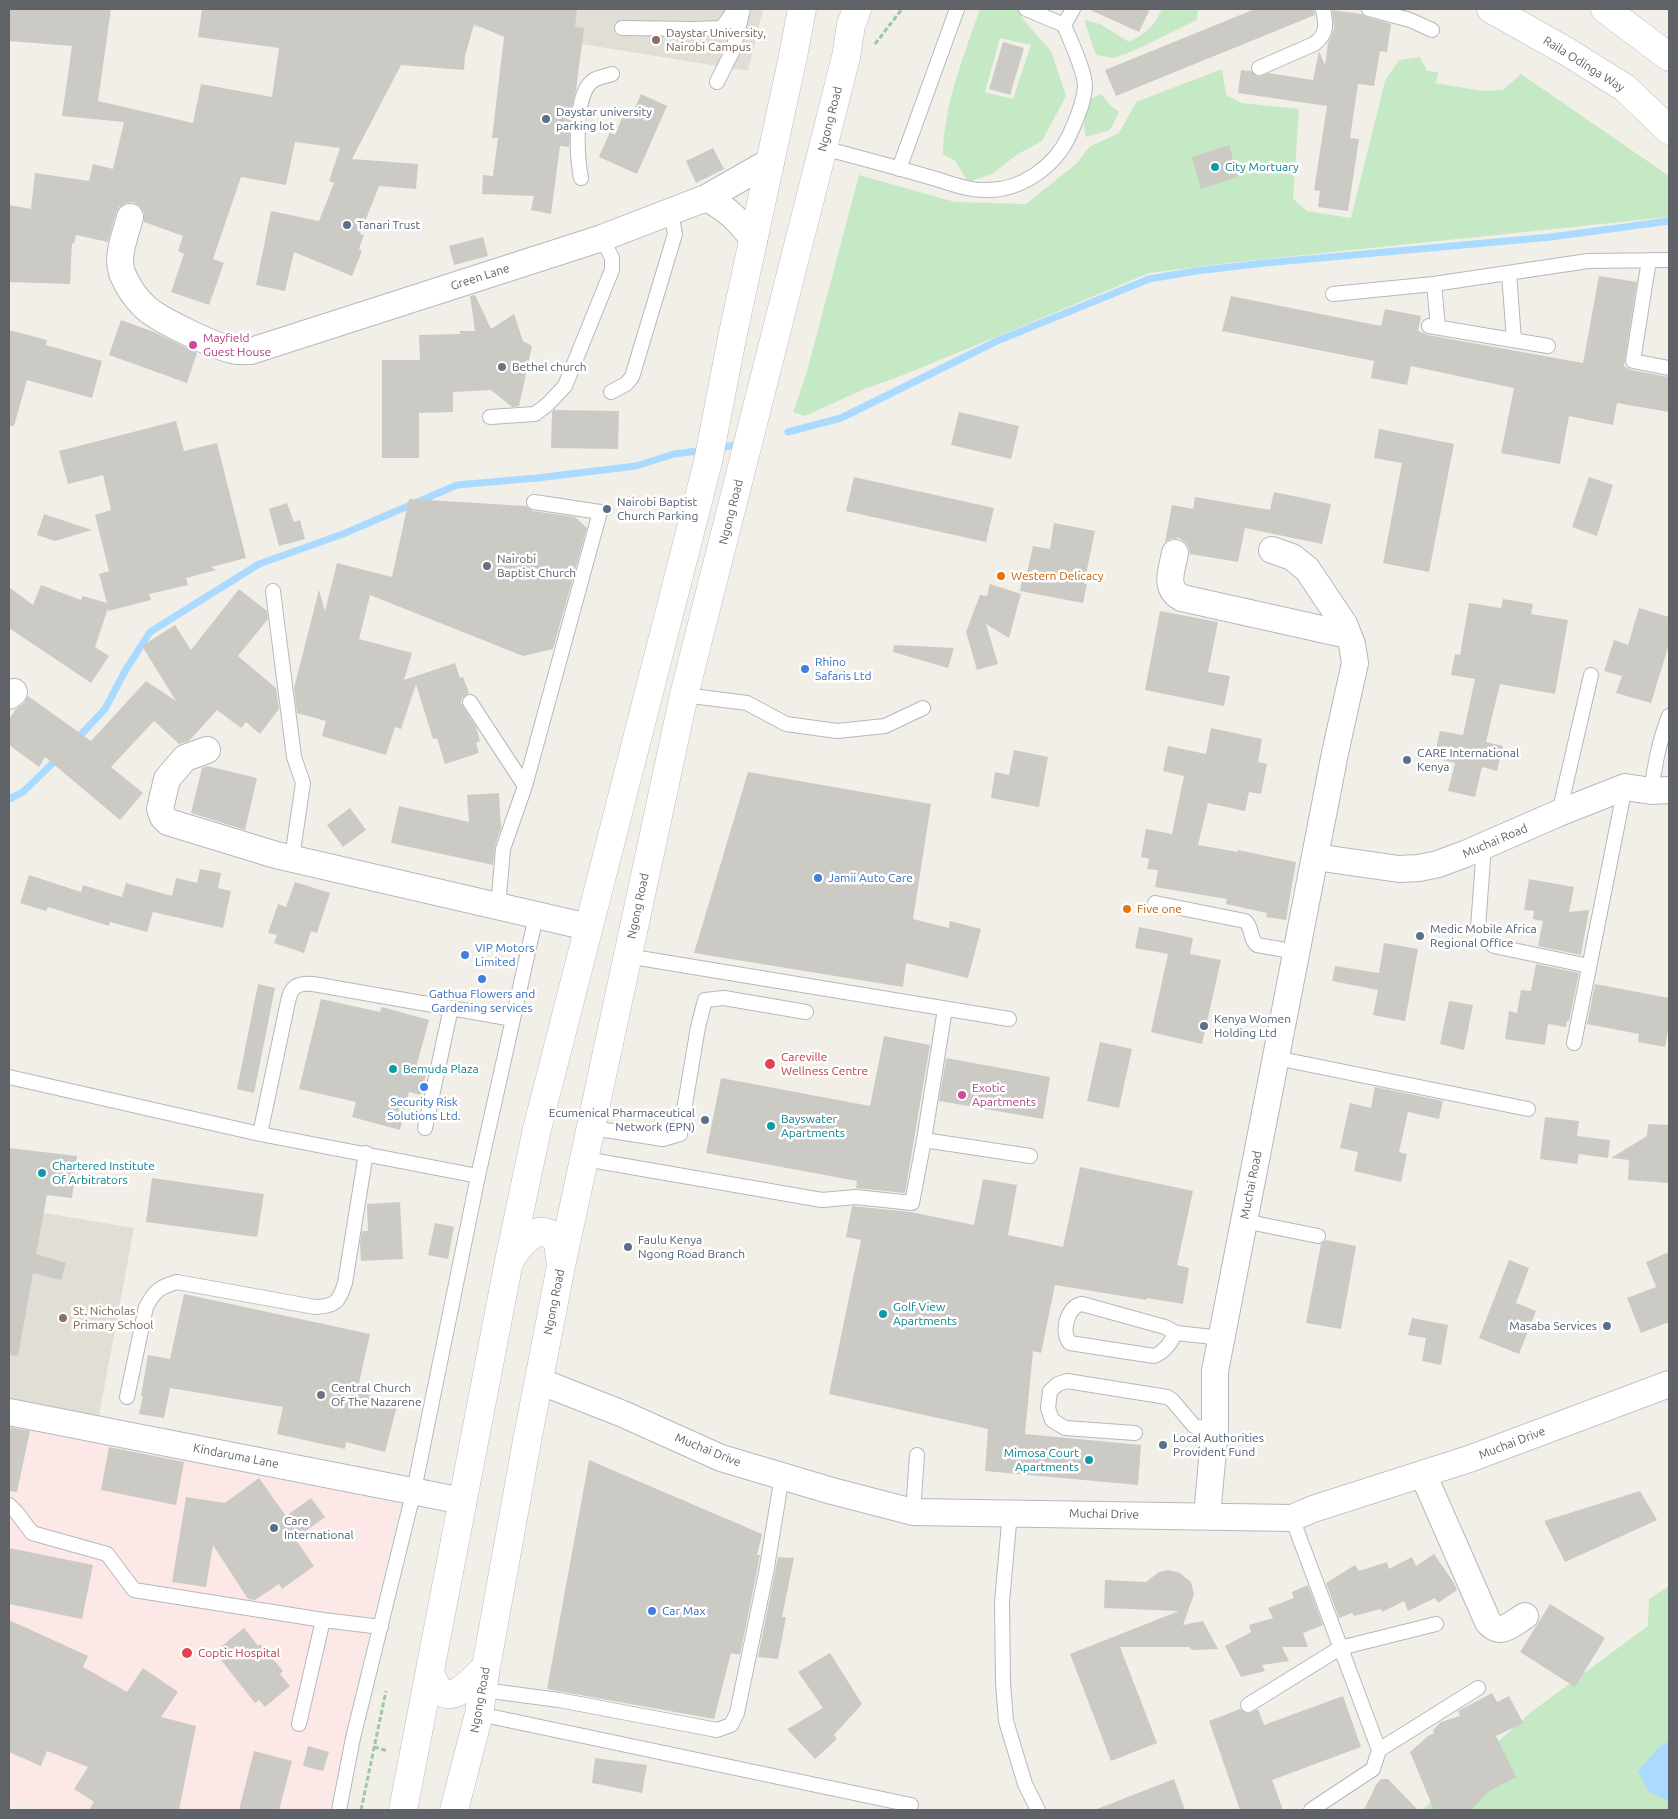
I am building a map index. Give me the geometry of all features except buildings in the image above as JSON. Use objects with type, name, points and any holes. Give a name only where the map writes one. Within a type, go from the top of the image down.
[{"type":"main road","points":[[403,1810],[509,1261],[537,1129],[708,462],[732,338],[802,9]]},
{"type":"main road","name":"Ngong Road","points":[[454,1810],[483,1690],[561,1266],[684,695],[846,57],[851,25],[857,9]]},
{"type":"main road","points":[[846,57],[875,9]]},
{"type":"main road","name":"Raila Odinga Way","points":[[1491,9],[1566,51],[1625,88],[1669,130]]},
{"type":"main road","points":[[1605,9],[1669,57]]},
{"type":"main road","points":[[509,1261],[525,1239],[540,1232],[550,1234],[558,1242],[561,1266]]},
{"type":"main road","points":[[430,1672],[437,1688],[446,1693],[456,1693],[463,1689],[483,1690]]},
{"type":"street","name":"Green Lane","points":[[130,217],[120,258],[122,273],[146,308],[160,318],[218,346],[234,351],[251,351],[602,238],[706,198],[771,161]]},
{"type":"street","points":[[706,198],[718,204],[740,222],[754,240]]},
{"type":"street","name":"Muchai Road","points":[[1206,1516],[1215,1428],[1216,1371],[1335,754],[1355,663],[1352,644],[1344,624],[1307,569],[1292,557],[1272,550]]},
{"type":"street","points":[[1175,552],[1170,584],[1174,593],[1182,598],[1348,635]]},
{"type":"street","points":[[207,750],[185,758],[167,779],[160,809],[163,817],[168,822],[292,858],[588,927]]},
{"type":"street","points":[[1625,787],[1660,791]]},
{"type":"street","name":"Muchai Road","points":[[1315,857],[1400,869],[1438,864],[1625,787]]},
{"type":"street","name":"Muchai Drive","points":[[539,1381],[623,1414],[721,1458],[832,1491],[914,1512],[1010,1512],[1292,1518],[1313,1509],[1470,1459],[1669,1384]]},
{"type":"street","name":"Kindaruma Lane","points":[[9,1412],[463,1501]]},
{"type":"street","points":[[1423,1474],[1488,1622],[1493,1628],[1502,1630],[1525,1616]]},
{"type":"lane","points":[[622,28],[722,28],[735,9]]},
{"type":"lane","points":[[717,82],[733,50],[743,9]]},
{"type":"lane","points":[[899,169],[957,9]]},
{"type":"lane","points":[[823,148],[963,188],[989,191],[1028,180],[1059,155],[1078,116],[1085,85],[1078,60],[1064,25],[1026,9]]},
{"type":"lane","points":[[1064,25],[1073,9]]},
{"type":"lane","points":[[1259,68],[1314,44],[1321,39],[1325,31],[1324,9]]},
{"type":"lane","points":[[1369,9],[1410,20],[1432,30]]},
{"type":"lane","points":[[581,178],[578,162],[578,124],[584,94],[592,81],[612,74]]},
{"type":"lane","points":[[611,392],[626,384],[632,376],[675,234],[671,212]]},
{"type":"lane","points":[[490,417],[535,414],[548,404],[565,386],[612,270],[612,258],[602,238]]},
{"type":"lane","points":[[1649,260],[1633,361],[1669,368]]},
{"type":"lane","points":[[1333,294],[1434,284],[1588,261],[1669,260]]},
{"type":"lane","points":[[1508,273],[1514,340]]},
{"type":"lane","points":[[1434,284],[1433,327],[1548,346]]},
{"type":"lane","points":[[498,907],[503,849],[526,786],[600,512],[534,502]]},
{"type":"lane","points":[[273,591],[294,757],[303,783],[292,858]]},
{"type":"lane","points":[[1559,813],[1591,674]]},
{"type":"lane","points":[[684,695],[747,703],[786,724],[837,732],[885,726],[924,708]]},
{"type":"lane","points":[[470,702],[526,786]]},
{"type":"lane","points":[[1660,791],[1656,758],[1669,716]]},
{"type":"lane","points":[[1574,1043],[1625,787]]},
{"type":"lane","points":[[1484,845],[1478,928],[1484,939],[1494,946],[1589,966]]},
{"type":"lane","points":[[1155,903],[1245,921],[1250,925],[1253,942],[1257,945],[1297,952]]},
{"type":"lane","points":[[338,1810],[353,1738],[414,1490],[478,1176],[536,916]]},
{"type":"lane","points":[[627,956],[1009,1019]]},
{"type":"lane","points":[[260,1134],[289,995],[295,986],[302,983],[314,984],[514,1019]]},
{"type":"lane","points":[[592,1128],[663,1139],[680,1134],[704,1000],[724,998],[806,1012]]},
{"type":"lane","points":[[425,1128],[451,1008]]},
{"type":"lane","points":[[585,1159],[822,1200],[856,1196],[912,1203],[946,1008]]},
{"type":"lane","points":[[1276,1058],[1528,1109]]},
{"type":"lane","points":[[9,1077],[260,1134],[478,1176]]},
{"type":"lane","points":[[924,1140],[1030,1156]]},
{"type":"lane","points":[[127,1397],[146,1307],[153,1294],[162,1286],[177,1282],[315,1307],[330,1306],[340,1298],[345,1283],[366,1153]]},
{"type":"lane","points":[[1244,1221],[1318,1236]]},
{"type":"lane","points":[[1176,1333],[1167,1348],[1161,1354],[1154,1356],[1070,1343],[1066,1339],[1065,1333],[1071,1310],[1077,1304],[1082,1304],[1165,1327],[1176,1333],[1222,1338]]},
{"type":"lane","points":[[1135,1433],[1065,1428],[1052,1420],[1048,1408],[1050,1391],[1058,1384],[1067,1381],[1166,1397],[1172,1400],[1194,1426],[1215,1428]]},
{"type":"lane","points":[[914,1512],[917,1455]]},
{"type":"lane","points":[[483,1690],[559,1700],[717,1730],[730,1725],[737,1713],[764,1582],[782,1476]]},
{"type":"lane","points":[[9,1504],[32,1533],[107,1554],[134,1590],[323,1620],[381,1627]]},
{"type":"lane","points":[[1010,1512],[1002,1602],[1003,1692],[1006,1721],[1016,1756],[1025,1784],[1038,1810]]},
{"type":"lane","points":[[1292,1518],[1379,1750],[1373,1769],[1311,1810]]},
{"type":"lane","points":[[299,1724],[323,1620]]},
{"type":"lane","points":[[1248,1705],[1340,1648],[1436,1624]]},
{"type":"lane","points":[[1379,1750],[1478,1688]]},
{"type":"lane","points":[[483,1690],[911,1805]]},
{"type":"shaded area","name":"Daystar University, Nairobi Campus","points":[[366,9],[763,9],[748,71]]},
{"type":"shaded area","name":"St. Nicholas Primary School","points":[[9,1207],[134,1228],[98,1421],[9,1407]]},
{"type":"shaded area","name":"Coptic Hospital","points":[[9,1423],[398,1503],[331,1810],[49,1810],[9,1803]]},
{"type":"green space","points":[[980,9],[1020,9],[1021,17],[1051,51],[1066,96],[1042,141],[1018,154],[992,174],[968,182],[955,161],[943,154],[944,135],[951,98]],"holes":[[[1000,38],[1031,45],[1013,99],[985,92]]]},
{"type":"green space","points":[[1162,9],[1198,9],[1197,20],[1133,51],[1114,58],[1096,55],[1084,20],[1100,24],[1129,42],[1149,29]]},
{"type":"green space","points":[[1420,57],[1427,71],[1438,72],[1436,83],[1482,91],[1503,90],[1521,74],[1669,176],[1669,217],[1237,262],[1149,273],[893,379],[864,389],[805,416],[793,412],[806,375],[859,175],[955,202],[1026,204],[1077,163],[1089,147],[1119,133],[1136,102],[1222,69],[1226,95],[1241,103],[1299,109],[1293,199],[1307,211],[1351,218],[1385,81],[1399,60]]},
{"type":"green space","points":[[1101,94],[1119,112],[1110,130],[1086,137],[1084,127],[1087,101]]},
{"type":"green space","points":[[1669,1586],[1669,1810],[1422,1810],[1531,1712],[1648,1626],[1649,1599]]},
{"type":"water","points":[[1669,1741],[1669,1801],[1649,1792],[1638,1771],[1659,1747]]},
{"type":"waterway","points":[[788,432],[841,418],[997,341],[1149,279],[1196,271],[1265,263],[1551,237],[1669,221]]},
{"type":"waterway","points":[[718,448],[742,444]]},
{"type":"waterway","points":[[76,740],[105,709],[125,671],[150,632],[259,564],[343,534],[457,485],[636,466],[674,454],[705,450]]},
{"type":"waterway","points":[[9,799],[23,792],[58,758]]},
{"type":"place","name":"Daystar University, Nairobi Campus","points":[[656,40]]},
{"type":"place","name":"Daystar university parking lot","points":[[546,119]]},
{"type":"place","name":"City Mortuary","points":[[1215,167]]},
{"type":"place","name":"Tanari Trust","points":[[347,225]]},
{"type":"place","name":"Mayfield Guest House","points":[[193,345]]},
{"type":"place","name":"Bethel church","points":[[502,367]]},
{"type":"place","name":"Nairobi Baptist Church Parking","points":[[607,509]]},
{"type":"place","name":"Nairobi Baptist Church","points":[[487,566]]},
{"type":"place","name":"Western Delicacy","points":[[1001,576]]},
{"type":"place","name":"Rhino Safaris Ltd","points":[[805,669]]},
{"type":"place","name":"CARE International Kenya","points":[[1407,760]]},
{"type":"place","name":"Jamii Auto Care","points":[[818,878]]},
{"type":"place","name":"Five one","points":[[1127,909]]},
{"type":"place","name":"Medic Mobile Africa Regional Office","points":[[1420,936]]},
{"type":"place","name":"VIP Motors Limited","points":[[465,955]]},
{"type":"place","name":"Gathua Flowers and Gardening services","points":[[482,979]]},
{"type":"place","name":"Kenya Women Holding Ltd","points":[[1204,1026]]},
{"type":"place","name":"Careville Wellness Centre","points":[[770,1064]]},
{"type":"place","name":"Bemuda Plaza","points":[[393,1069]]},
{"type":"place","name":"Security Risk Solutions Ltd.","points":[[424,1087]]},
{"type":"place","name":"Exotic Apartments","points":[[962,1095]]},
{"type":"place","name":"Ecumenical Pharmaceutical Network (EPN)","points":[[705,1120]]},
{"type":"place","name":"Bayswater Apartments","points":[[771,1126]]},
{"type":"place","name":"Chartered Institute Of Arbitrators","points":[[42,1173]]},
{"type":"place","name":"Faulu Kenya Ngong Road Branch","points":[[628,1247]]},
{"type":"place","name":"Golf View Apartments","points":[[883,1314]]},
{"type":"place","name":"St. Nicholas Primary School","points":[[63,1318]]},
{"type":"place","name":"Masaba Services","points":[[1607,1326]]},
{"type":"place","name":"Central Church Of The Nazarene","points":[[321,1395]]},
{"type":"place","name":"Local Authorities Provident Fund","points":[[1163,1445]]},
{"type":"place","name":"Mimosa Court Apartments","points":[[1089,1460]]},
{"type":"place","name":"Care International","points":[[274,1528]]},
{"type":"place","name":"Car Max","points":[[652,1611]]},
{"type":"place","name":"Coptic Hospital","points":[[187,1653]]}]
